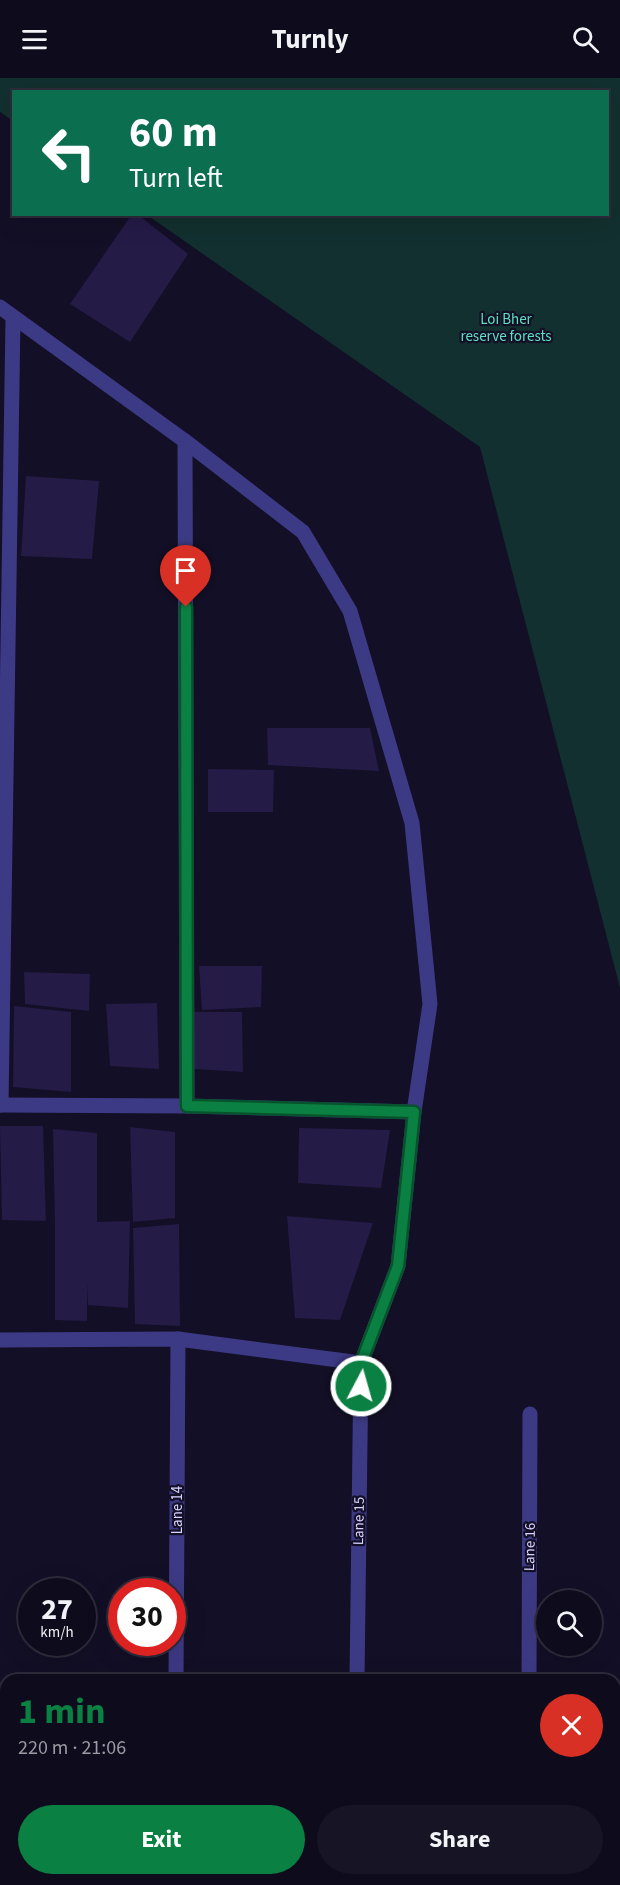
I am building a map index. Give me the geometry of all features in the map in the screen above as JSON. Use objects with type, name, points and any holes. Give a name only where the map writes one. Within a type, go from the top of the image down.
[{"type":"street","points":[[0,307],[185,441],[303,532],[350,611],[412,823],[430,1004],[414,1112],[398,1266],[361,1363],[178,1340],[0,1340]]},
{"type":"street","points":[[13,318],[1,1105],[187,1106],[414,1112]]},
{"type":"street","points":[[185,441],[187,1106]]},
{"type":"street","name":"Lane 14","points":[[176,1674],[178,1340]]},
{"type":"street","name":"Lane 15","points":[[357,1674],[361,1363]]},
{"type":"street","name":"Lane 16","points":[[528,1674],[531,1414]]},
{"type":"green space","name":"Loi Bher reserve forests","points":[[0,78],[620,78],[620,988],[480,447],[148,216],[609,216],[609,90],[12,90],[12,120],[0,112]]},
{"type":"building","points":[[131,216],[140,216],[188,254],[130,342],[70,304]]},
{"type":"building","points":[[26,476],[99,481],[92,559],[21,556]]},
{"type":"building","points":[[267,728],[370,728],[379,771],[268,765]]},
{"type":"building","points":[[208,769],[274,770],[273,812],[208,812]]},
{"type":"building","points":[[199,966],[262,966],[261,1007],[202,1010]]},
{"type":"building","points":[[24,972],[90,974],[89,1011],[25,1004]]},
{"type":"building","points":[[157,1003],[159,1069],[110,1066],[106,1004]]},
{"type":"building","points":[[14,1006],[71,1012],[71,1092],[13,1087]]},
{"type":"building","points":[[193,1012],[242,1012],[243,1072],[194,1069]]},
{"type":"building","points":[[0,1126],[43,1126],[46,1221],[2,1220]]},
{"type":"building","points":[[130,1127],[175,1132],[175,1218],[133,1222]]},
{"type":"building","points":[[299,1128],[390,1130],[381,1188],[298,1183]]},
{"type":"building","points":[[53,1129],[97,1133],[97,1222],[130,1221],[128,1308],[88,1305],[87,1284],[87,1321],[55,1320]]},
{"type":"building","points":[[287,1216],[373,1223],[340,1320],[295,1318]]},
{"type":"building","points":[[179,1224],[180,1326],[135,1324],[133,1228]]},
{"type":"route","points":[[186,607],[187,1106],[414,1112],[398,1266],[361,1363],[361,1386]]}]
